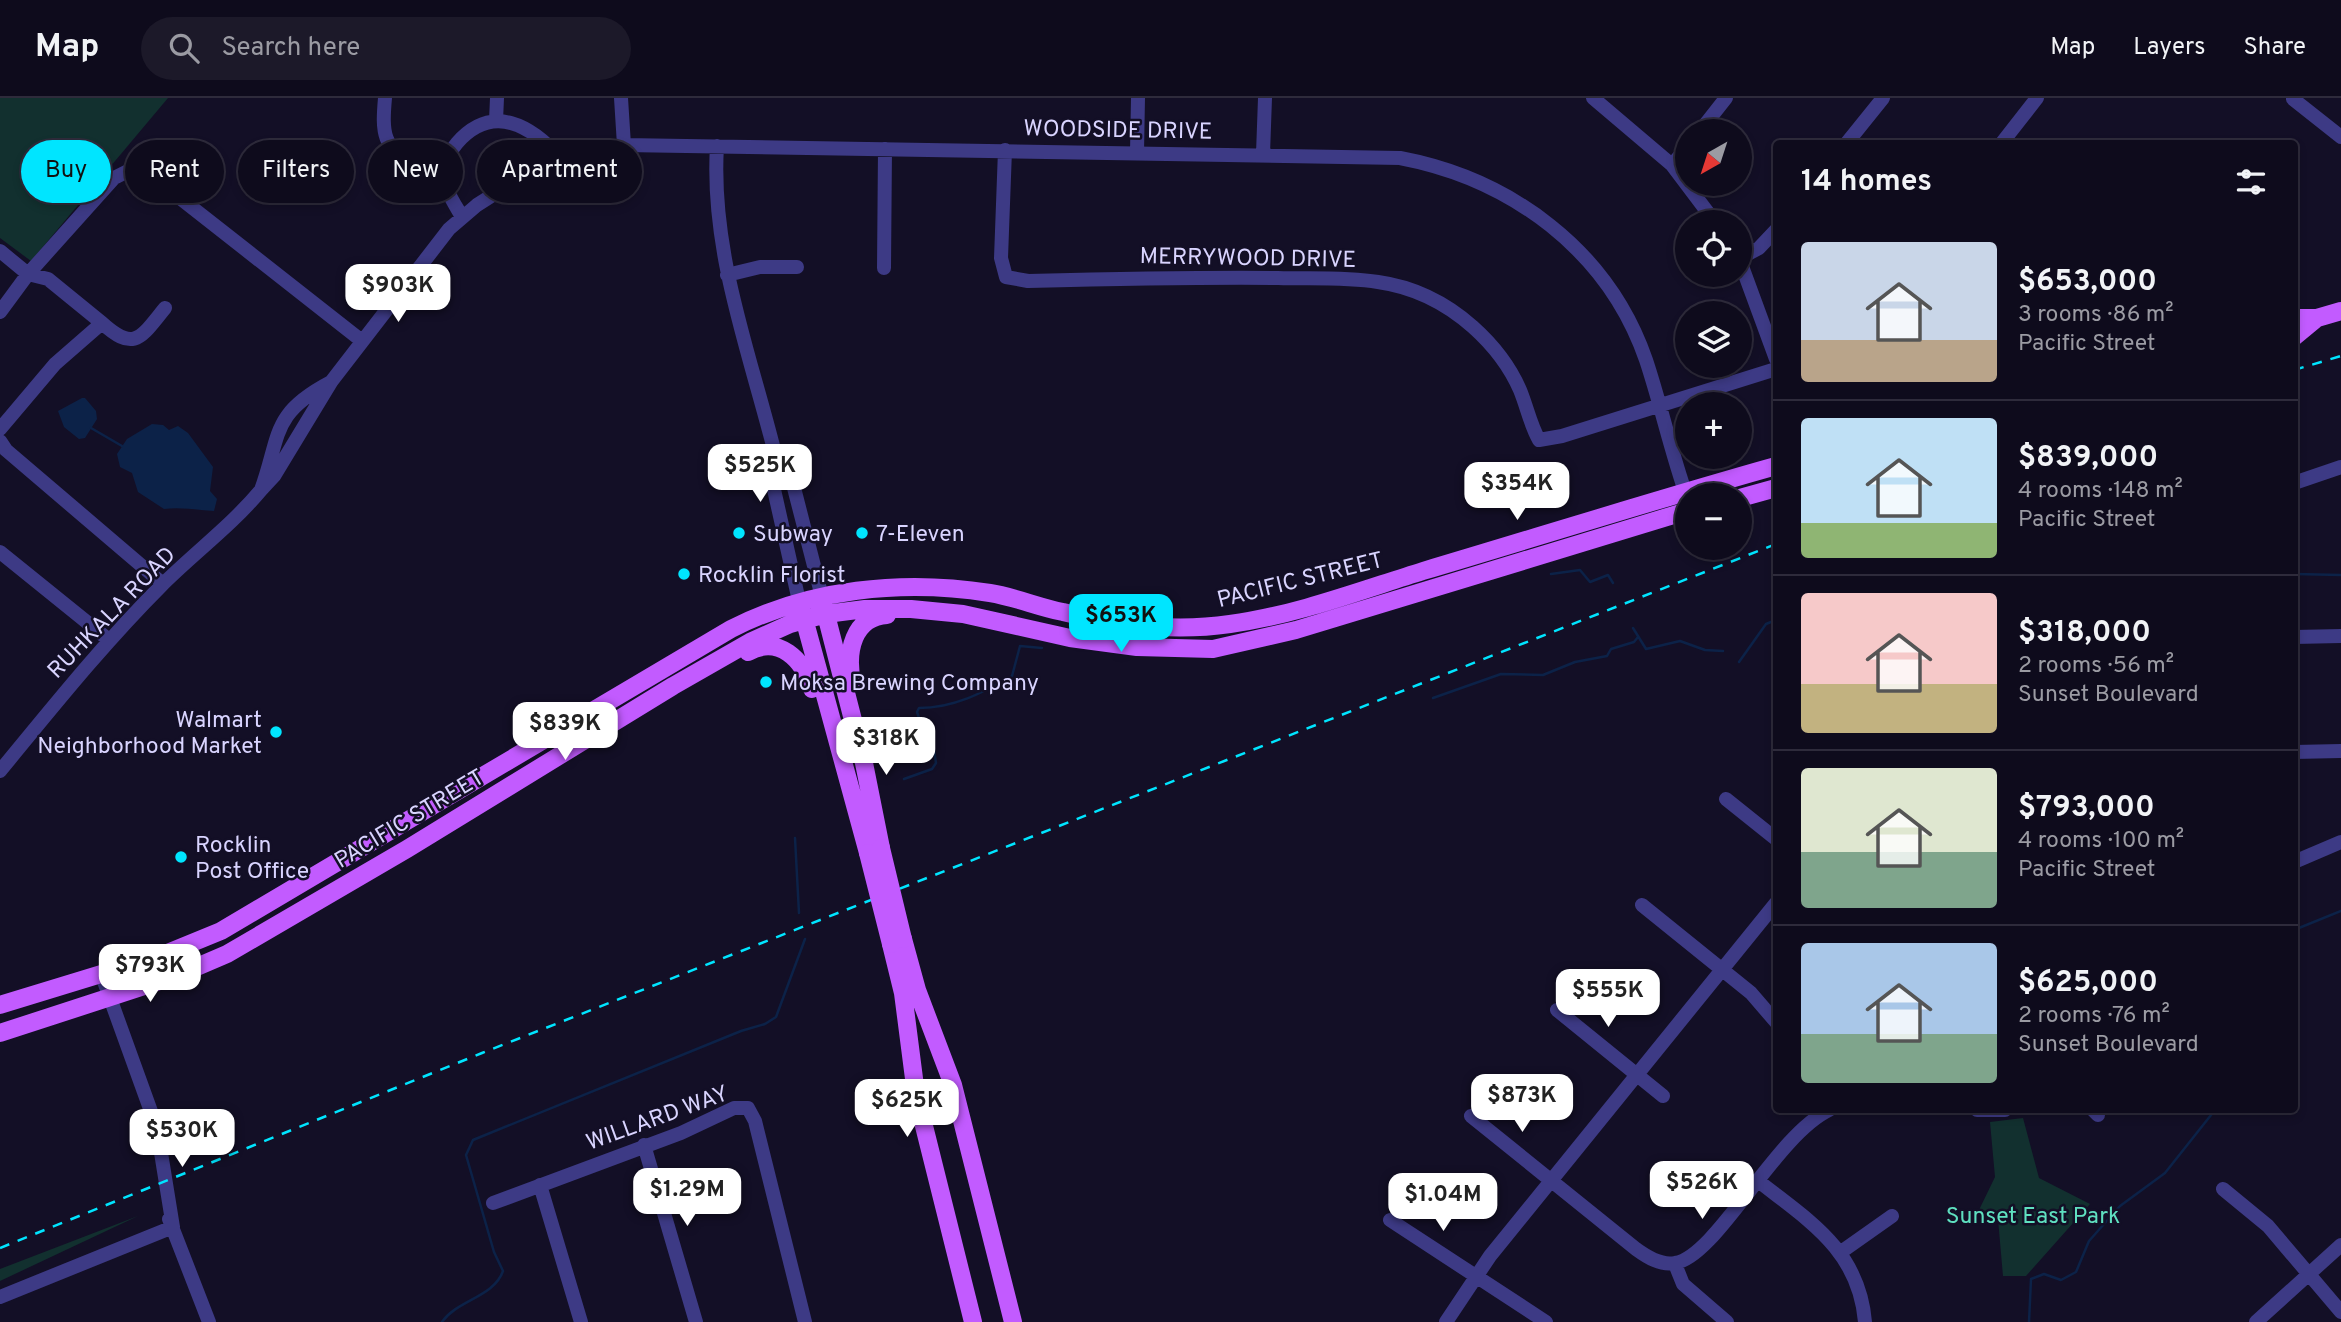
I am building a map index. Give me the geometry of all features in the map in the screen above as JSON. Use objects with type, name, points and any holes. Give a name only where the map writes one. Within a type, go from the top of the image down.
[{"type":"main road","points":[[2298,318],[2317,318],[2341,311]]},
{"type":"main road","points":[[2298,334],[2317,318]]},
{"type":"main road","name":"PACIFIC STREET","points":[[1721,483],[1773,467]]},
{"type":"main road","points":[[1752,495],[1773,489]]},
{"type":"main road","name":"PACIFIC STREET","points":[[0,1005],[160,956],[220,931],[731,629],[756,616],[799,601],[865,609],[911,609],[996,620],[1070,638],[1154,649],[1192,650],[1251,642],[1351,604],[1675,498]]},
{"type":"main road","name":"PACIFIC STREET","points":[[0,1032],[178,975],[227,954],[691,676],[760,637],[804,620],[824,605],[886,588],[989,593],[1063,612],[1146,626],[1228,625],[1351,604],[1675,514]]},
{"type":"main road","points":[[799,601],[829,719],[874,851],[897,941],[916,1094],[973,1322]]},
{"type":"main road","points":[[824,605],[864,763],[874,851]]},
{"type":"main road","points":[[851,715],[854,692],[850,671],[852,641],[868,620],[911,609]]},
{"type":"main road","points":[[1228,625],[1231,645]]},
{"type":"main road","points":[[1070,638],[1087,627],[1134,636],[1146,626]]},
{"type":"main road","points":[[691,676],[708,675],[752,650],[773,646],[796,658],[809,679],[816,703],[829,719]]},
{"type":"main road","points":[[517,780],[524,765],[566,739],[573,722]]},
{"type":"main road","points":[[897,941],[953,1085],[1013,1322]]},
{"type":"street","points":[[385,98],[383,130],[386,140]]},
{"type":"street","points":[[496,121],[497,98]]},
{"type":"street","points":[[621,98],[624,140]]},
{"type":"street","points":[[1137,152],[1138,98]]},
{"type":"street","points":[[1264,154],[1265,98]]},
{"type":"street","points":[[1593,98],[1672,165],[1706,210]]},
{"type":"street","points":[[1709,119],[1726,98]]},
{"type":"street","points":[[1849,140],[1883,98]]},
{"type":"street","points":[[2004,140],[2037,98]]},
{"type":"street","points":[[2293,99],[2341,137]]},
{"type":"street","points":[[460,140],[467,132],[496,121],[511,122],[531,131],[541,140]]},
{"type":"street","name":"WOODSIDE DRIVE","points":[[642,145],[1371,155],[1429,163],[1477,179],[1524,205],[1566,237],[1608,285],[1634,331],[1660,405],[1683,483]]},
{"type":"street","points":[[717,146],[716,221],[727,275],[779,470],[773,485],[799,601]]},
{"type":"street","points":[[884,268],[885,149]]},
{"type":"street","name":"MERRYWOOD DRIVE","points":[[1005,150],[1001,258],[1006,277],[1028,281],[1217,277],[1379,282],[1429,297],[1454,312],[1492,347],[1520,390],[1530,423],[1539,440],[1562,436],[1660,405]]},
{"type":"street","points":[[1672,165],[1675,161]]},
{"type":"street","points":[[0,312],[28,274],[114,178],[128,171],[152,170],[171,191],[362,341]]},
{"type":"street","points":[[454,203],[462,217]]},
{"type":"street","name":"WOODSIDE DRIVE","points":[[362,341],[407,285],[430,251],[462,217],[483,203]]},
{"type":"street","points":[[1752,252],[1773,233]]},
{"type":"street","points":[[0,251],[28,274],[48,279],[117,337],[135,340],[142,336],[165,308]]},
{"type":"street","points":[[727,275],[761,267],[797,267]]},
{"type":"street","points":[[1750,287],[1773,351]]},
{"type":"street","points":[[0,429],[55,364],[102,323]]},
{"type":"street","name":"RUHKALA ROAD","points":[[0,772],[109,640],[163,584],[231,524],[274,476],[331,382],[362,341]]},
{"type":"street","points":[[1660,405],[1773,370]]},
{"type":"street","name":"RUHKALA ROAD","points":[[261,490],[272,444],[282,421],[306,397],[331,382]]},
{"type":"street","points":[[0,443],[163,584]]},
{"type":"street","points":[[2298,482],[2341,467]]},
{"type":"street","points":[[779,470],[792,480],[824,605]]},
{"type":"street","points":[[0,552],[109,640]]},
{"type":"street","points":[[2298,637],[2341,636]]},
{"type":"street","points":[[2298,752],[2341,751]]},
{"type":"street","points":[[1726,799],[1773,837]]},
{"type":"street","points":[[2298,860],[2341,842]]},
{"type":"street","points":[[1642,905],[1751,993],[1773,1019]]},
{"type":"street","points":[[1446,1322],[1477,1276],[1773,907]]},
{"type":"street","points":[[101,973],[157,1128],[173,1213],[173,1227],[209,1322]]},
{"type":"street","points":[[1557,1010],[1663,1096]]},
{"type":"street","name":"WILLARD WAY","points":[[493,1203],[681,1133],[734,1108],[748,1108],[755,1121],[806,1322]]},
{"type":"street","points":[[1471,1115],[1648,1258],[1675,1264],[1700,1251],[1796,1133],[1822,1113]]},
{"type":"street","points":[[644,1145],[696,1322]]},
{"type":"street","points":[[1757,1180],[1817,1227],[1841,1252],[1859,1288],[1865,1322]]},
{"type":"street","points":[[540,1185],[581,1322]]},
{"type":"street","points":[[2224,1189],[2268,1226],[2341,1312]]},
{"type":"street","points":[[1841,1252],[1892,1216]]},
{"type":"street","points":[[1390,1220],[1541,1320]]},
{"type":"street","points":[[0,1297],[173,1227]]},
{"type":"street","points":[[2256,1322],[2341,1245]]},
{"type":"street","points":[[1675,1264],[1690,1293],[1727,1322]]},
{"type":"green space","points":[[0,98],[168,98],[133,140],[125,140],[125,149],[111,166],[111,140],[21,140],[21,203],[80,203],[31,261],[0,238]]},
{"type":"green space","name":"Sunset East Park","points":[[2023,1118],[2039,1178],[2090,1204],[2026,1276],[2003,1276],[1998,1219],[1979,1210],[1995,1177],[1990,1122]]},
{"type":"green space","points":[[138,1216],[0,1281],[0,1269]]},
{"type":"water","points":[[82,398],[96,411],[97,419],[85,438],[79,439],[64,427],[58,411]]},
{"type":"water","points":[[152,424],[163,425],[169,430],[178,426],[188,433],[213,467],[210,491],[217,499],[214,511],[164,509],[138,492],[132,473],[120,467],[117,454],[127,439]]},
{"type":"waterway","points":[[91,428],[122,446]]},
{"type":"waterway","points":[[1551,574],[1580,570],[1590,582],[1608,575],[1613,583]]},
{"type":"waterway","points":[[2298,574],[2341,575]]},
{"type":"waterway","points":[[1739,662],[1766,624],[1773,621]]},
{"type":"waterway","points":[[1633,628],[1646,649],[1680,641],[1705,650],[1723,651]]},
{"type":"waterway","points":[[1433,698],[1501,674],[1543,675],[1575,662],[1607,656],[1611,649],[1634,642],[1638,637]]},
{"type":"waterway","points":[[921,724],[917,712],[919,708],[944,705],[979,694],[1012,676],[1020,646],[1042,648]]},
{"type":"waterway","points":[[904,779],[932,769],[936,763],[934,750]]},
{"type":"waterway","points":[[795,838],[799,913]]},
{"type":"waterway","points":[[2298,928],[2341,911]]},
{"type":"waterway","points":[[442,1322],[457,1308],[492,1287],[503,1271],[494,1252],[466,1155],[473,1140],[741,1031],[765,1024],[776,1017],[805,939]]},
{"type":"waterway","points":[[2029,1322],[2031,1279],[2044,1274],[2061,1280],[2076,1272],[2089,1241],[2120,1206],[2165,1173],[2213,1113]]},
{"type":"railway","points":[[2298,369],[2341,356]]},
{"type":"railway","points":[[0,1248],[482,1053],[1773,545]]},
{"type":"place","name":"Subway","points":[[739,533]]},
{"type":"place","name":"7-Eleven","points":[[862,533]]},
{"type":"place","name":"Rocklin Florist","points":[[684,574]]},
{"type":"place","name":"Moksa Brewing Company","points":[[766,682]]},
{"type":"place","name":"Walmart Neighborhood Market","points":[[276,732]]},
{"type":"place","name":"Rocklin Post Office","points":[[181,857]]}]
